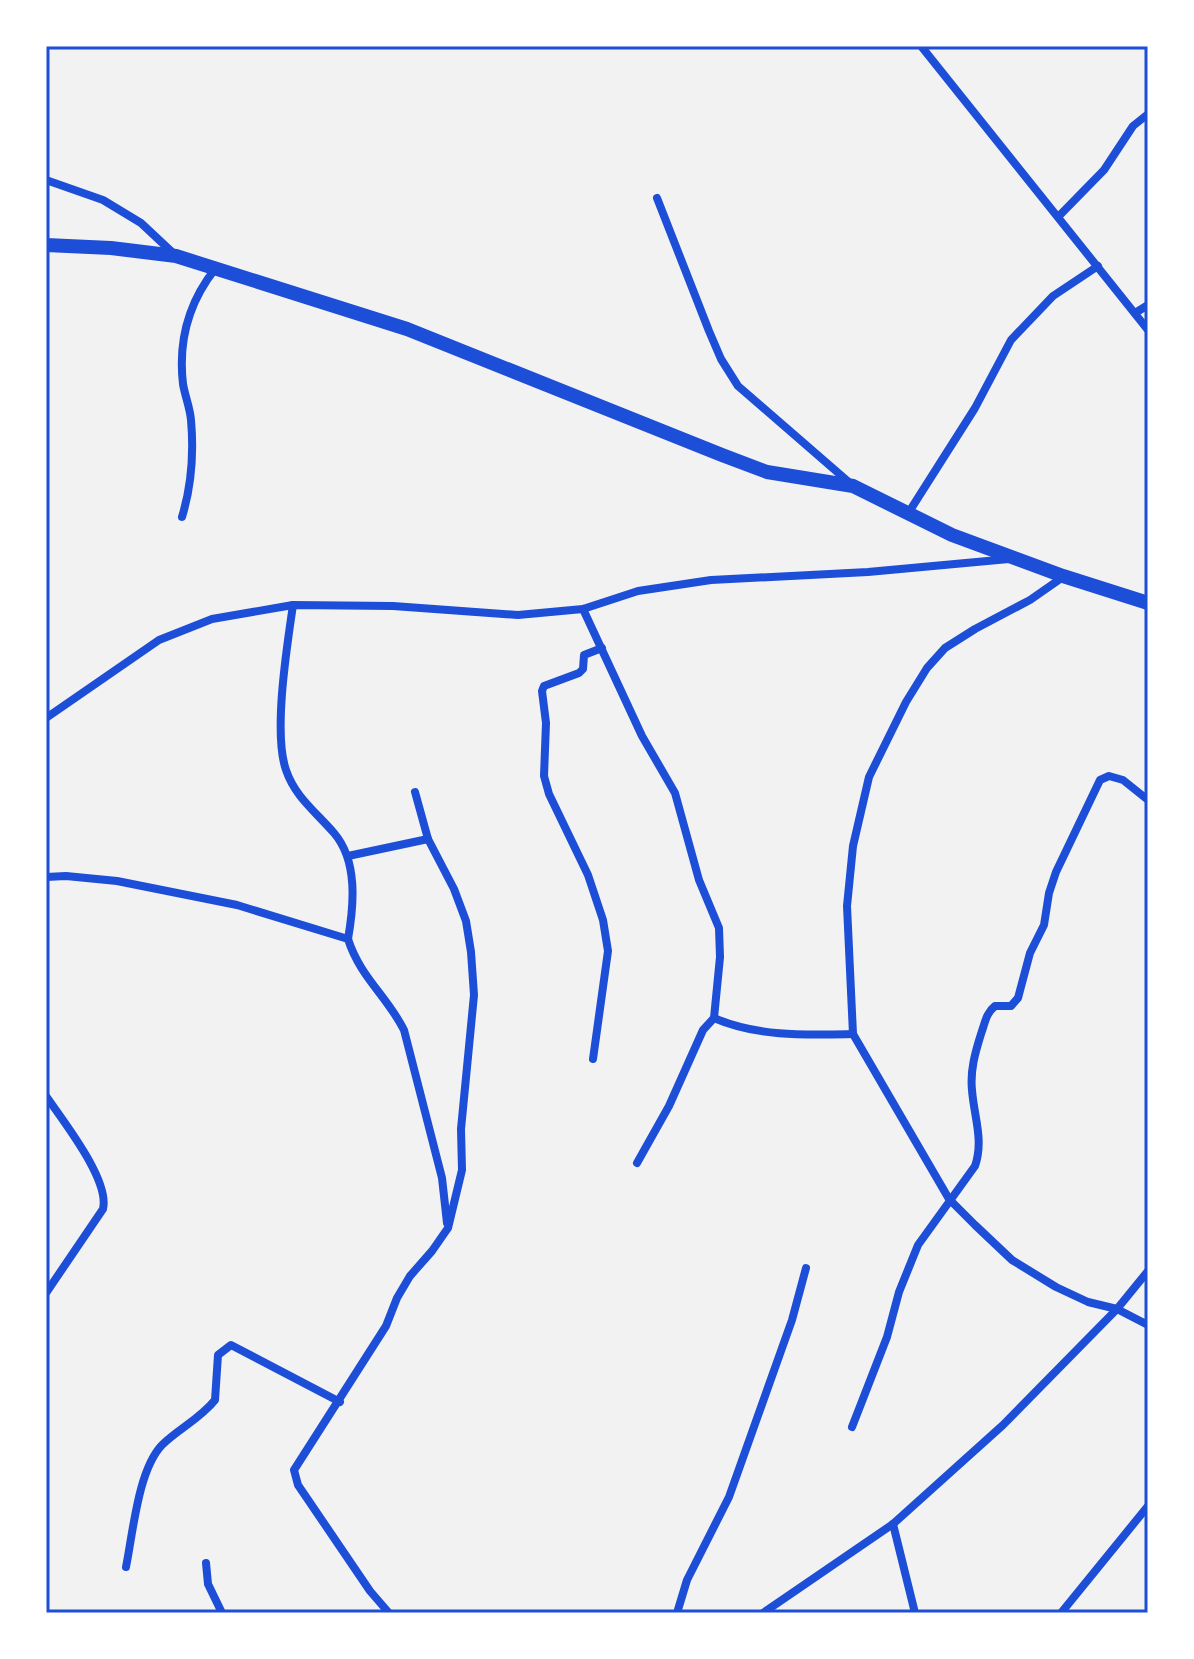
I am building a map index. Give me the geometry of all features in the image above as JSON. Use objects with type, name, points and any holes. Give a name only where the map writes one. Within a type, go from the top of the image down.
[{"type":"street","points":[[921,46],[1148,330]]},
{"type":"street","points":[[1059,216],[1104,170],[1133,126],[1148,114]]},
{"type":"street","points":[[46,180],[103,200],[141,223],[176,256]]},
{"type":"street","points":[[657,198],[709,331],[738,386],[853,486]]},
{"type":"street","points":[[46,245],[111,248],[176,256],[407,329],[571,397],[767,472],[853,486],[952,535],[1148,603]]},
{"type":"street","points":[[909,512],[975,408],[1011,340],[1053,296],[1098,266]]},
{"type":"street","points":[[182,517],[193,470],[191,416],[183,385],[185,329],[200,288],[215,269]]},
{"type":"street","points":[[1135,313],[1148,305]]},
{"type":"street","points":[[46,718],[159,640],[212,619],[293,605],[393,606],[518,615],[583,609],[638,591],[711,580],[868,572],[1017,558]]},
{"type":"street","points":[[1063,576],[1030,600],[945,648],[927,668],[906,702],[869,777],[853,846],[847,906],[853,1034],[949,1199],[1012,1260],[1056,1287],[1088,1302],[1117,1309],[1148,1325]]},
{"type":"street","points":[[293,605],[282,710],[280,743],[283,760],[292,785],[305,804],[336,835],[348,856],[353,894],[348,939],[364,975],[395,1012],[404,1030],[442,1178],[448,1228]]},
{"type":"street","points":[[583,609],[642,736],[675,793],[699,880],[719,928],[720,957],[714,1018],[703,1030],[669,1106],[637,1163]]},
{"type":"street","points":[[593,1059],[608,951],[603,920],[588,875],[547,785],[543,757],[546,723],[542,691],[544,686],[579,673],[583,669],[584,655],[602,648]]},
{"type":"street","points":[[852,1427],[918,1245],[978,1158],[979,1133],[971,1072],[988,1014],[995,1006],[1011,1006],[1018,998],[1030,953],[1044,925],[1053,883],[1097,784],[1105,777],[1113,776],[1131,785],[1148,800]]},
{"type":"street","points":[[389,1613],[370,1591],[296,1479],[294,1470],[386,1326],[410,1276],[448,1228],[462,1170],[461,1129],[474,995],[466,921],[454,889],[428,839],[415,792]]},
{"type":"street","points":[[348,856],[428,839]]},
{"type":"street","points":[[46,877],[117,881],[237,905],[348,939]]},
{"type":"street","points":[[714,1018],[738,1029],[769,1033],[853,1034]]},
{"type":"street","points":[[46,1096],[77,1142],[106,1198],[103,1209],[46,1293]]},
{"type":"street","points":[[677,1613],[687,1580],[729,1497],[792,1320],[806,1268]]},
{"type":"street","points":[[763,1613],[893,1524],[1003,1425],[1117,1309],[1148,1271]]},
{"type":"street","points":[[126,1567],[150,1464],[161,1446],[190,1425],[215,1400],[221,1350],[231,1345],[236,1347],[340,1402]]},
{"type":"street","points":[[1061,1613],[1148,1506]]},
{"type":"street","points":[[893,1524],[915,1613]]},
{"type":"street","points":[[206,1563],[208,1584],[222,1613]]}]
